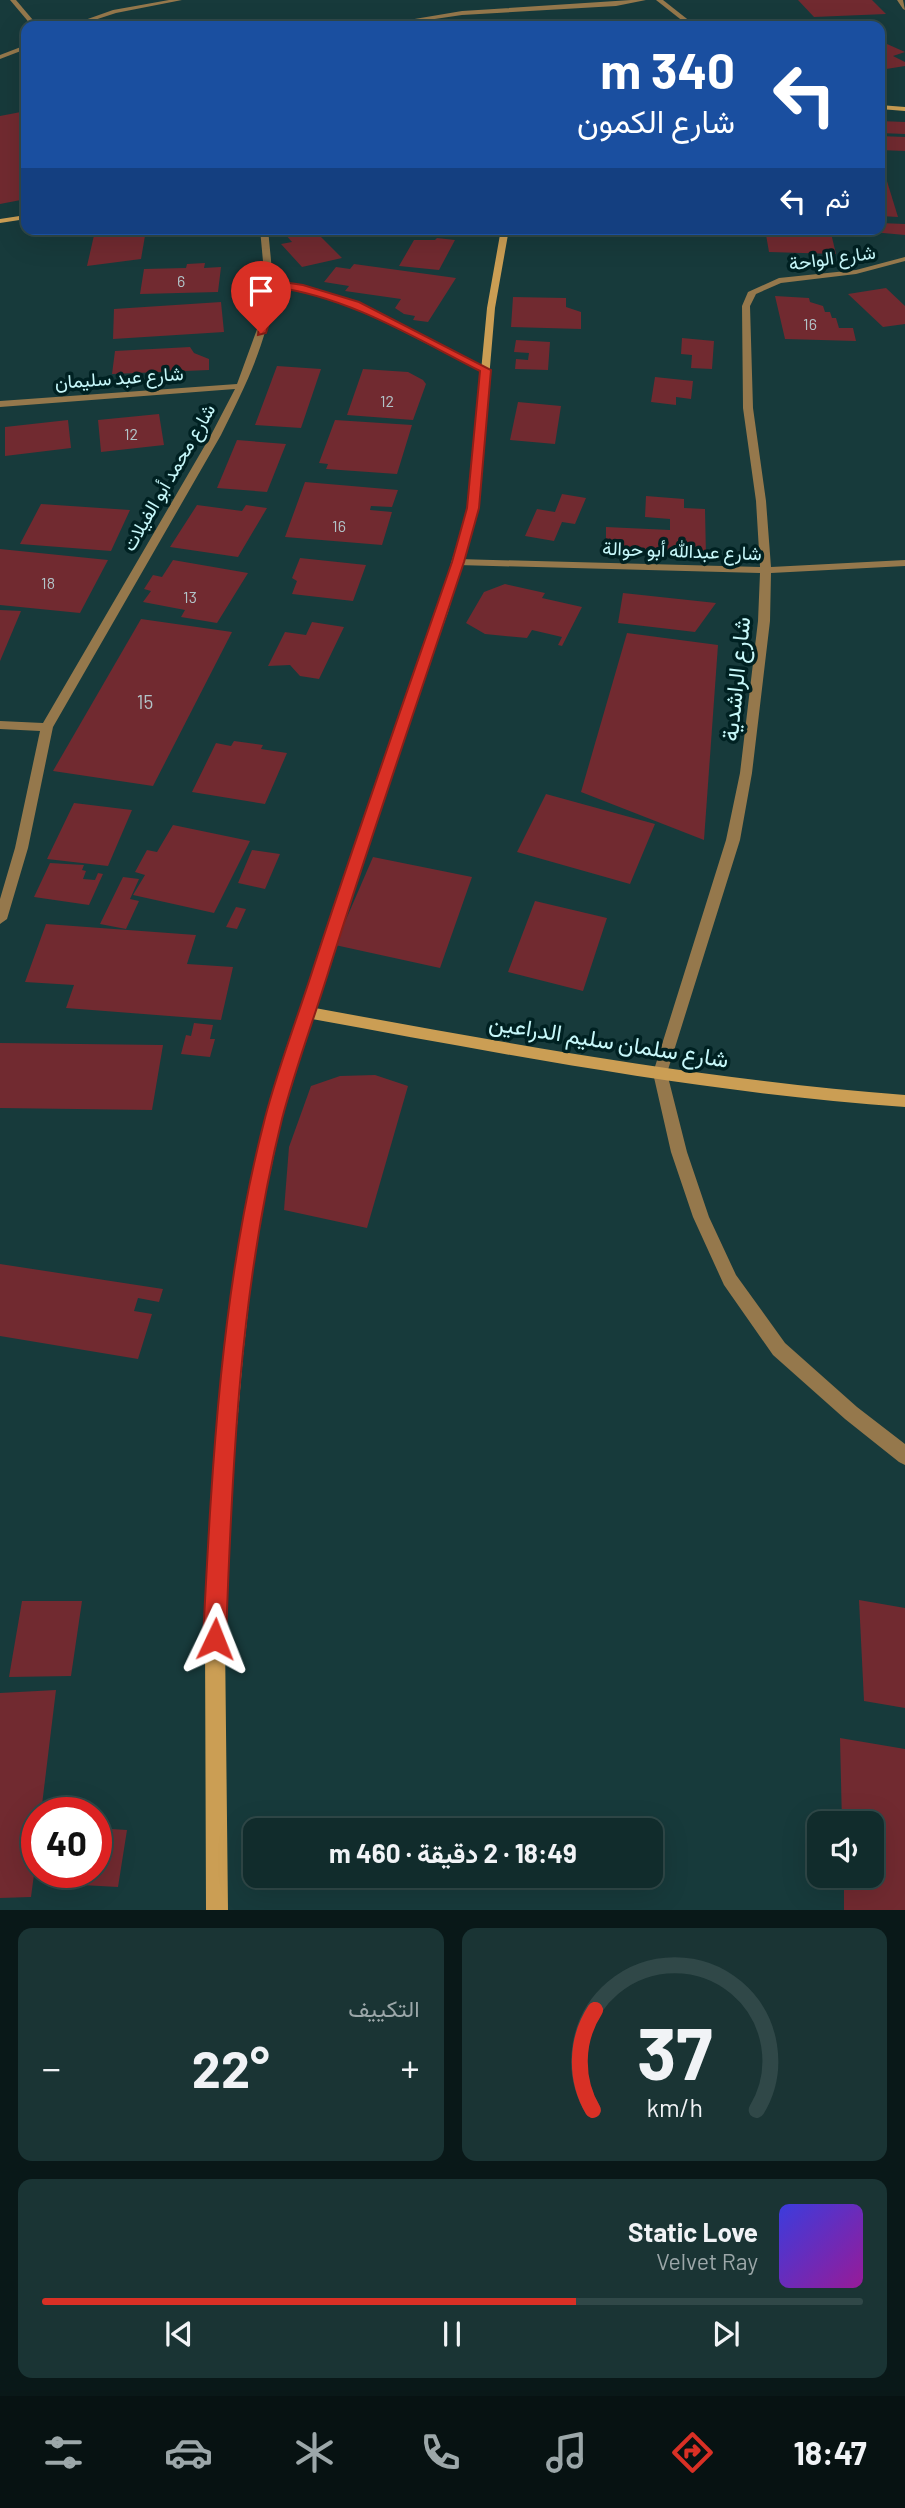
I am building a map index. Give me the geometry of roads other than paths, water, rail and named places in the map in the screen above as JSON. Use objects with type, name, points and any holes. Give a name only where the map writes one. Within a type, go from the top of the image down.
[{"type":"street","points":[[13,0],[31,21]]},
{"type":"street","points":[[86,21],[115,11],[179,0]]},
{"type":"street","points":[[409,21],[462,13],[607,5],[643,0]]},
{"type":"street","points":[[659,0],[686,21]]},
{"type":"street","points":[[900,0],[905,8]]},
{"type":"street","points":[[0,57],[21,49]]},
{"type":"street","points":[[885,107],[905,109]]},
{"type":"street","points":[[0,211],[21,209]]},
{"type":"street","points":[[0,221],[21,218]]},
{"type":"street","name":"شارع محمد أبو الفيلات","points":[[0,919],[24,839],[37,757],[47,727],[242,386],[267,313],[269,283],[265,235]]},
{"type":"street","points":[[217,1909],[215,1639],[220,1515],[234,1356],[248,1239],[274,1118],[458,562],[473,508],[491,307],[504,235]]},
{"type":"street","name":"شارع الواحة","points":[[762,286],[796,278],[856,272],[905,259]]},
{"type":"street","points":[[269,283],[303,288],[355,304],[486,370]]},
{"type":"street","name":"شارع الراشدية","points":[[660,1073],[733,840],[746,773],[764,621],[766,570],[761,501],[748,408],[746,306],[752,292],[762,286]]},
{"type":"street","name":"شارع عبد سليمان","points":[[0,404],[242,386]]},
{"type":"street","name":"شارع عبدالله أبو حوالة","points":[[458,562],[766,570],[905,563]]},
{"type":"street","points":[[0,725],[47,727]]},
{"type":"street","name":"شارع سلمان سليم الدراعين","points":[[307,1012],[660,1073],[843,1097],[905,1101]]},
{"type":"street","points":[[660,1073],[679,1152],[692,1191],[730,1280],[779,1349],[851,1413],[905,1456]]}]
